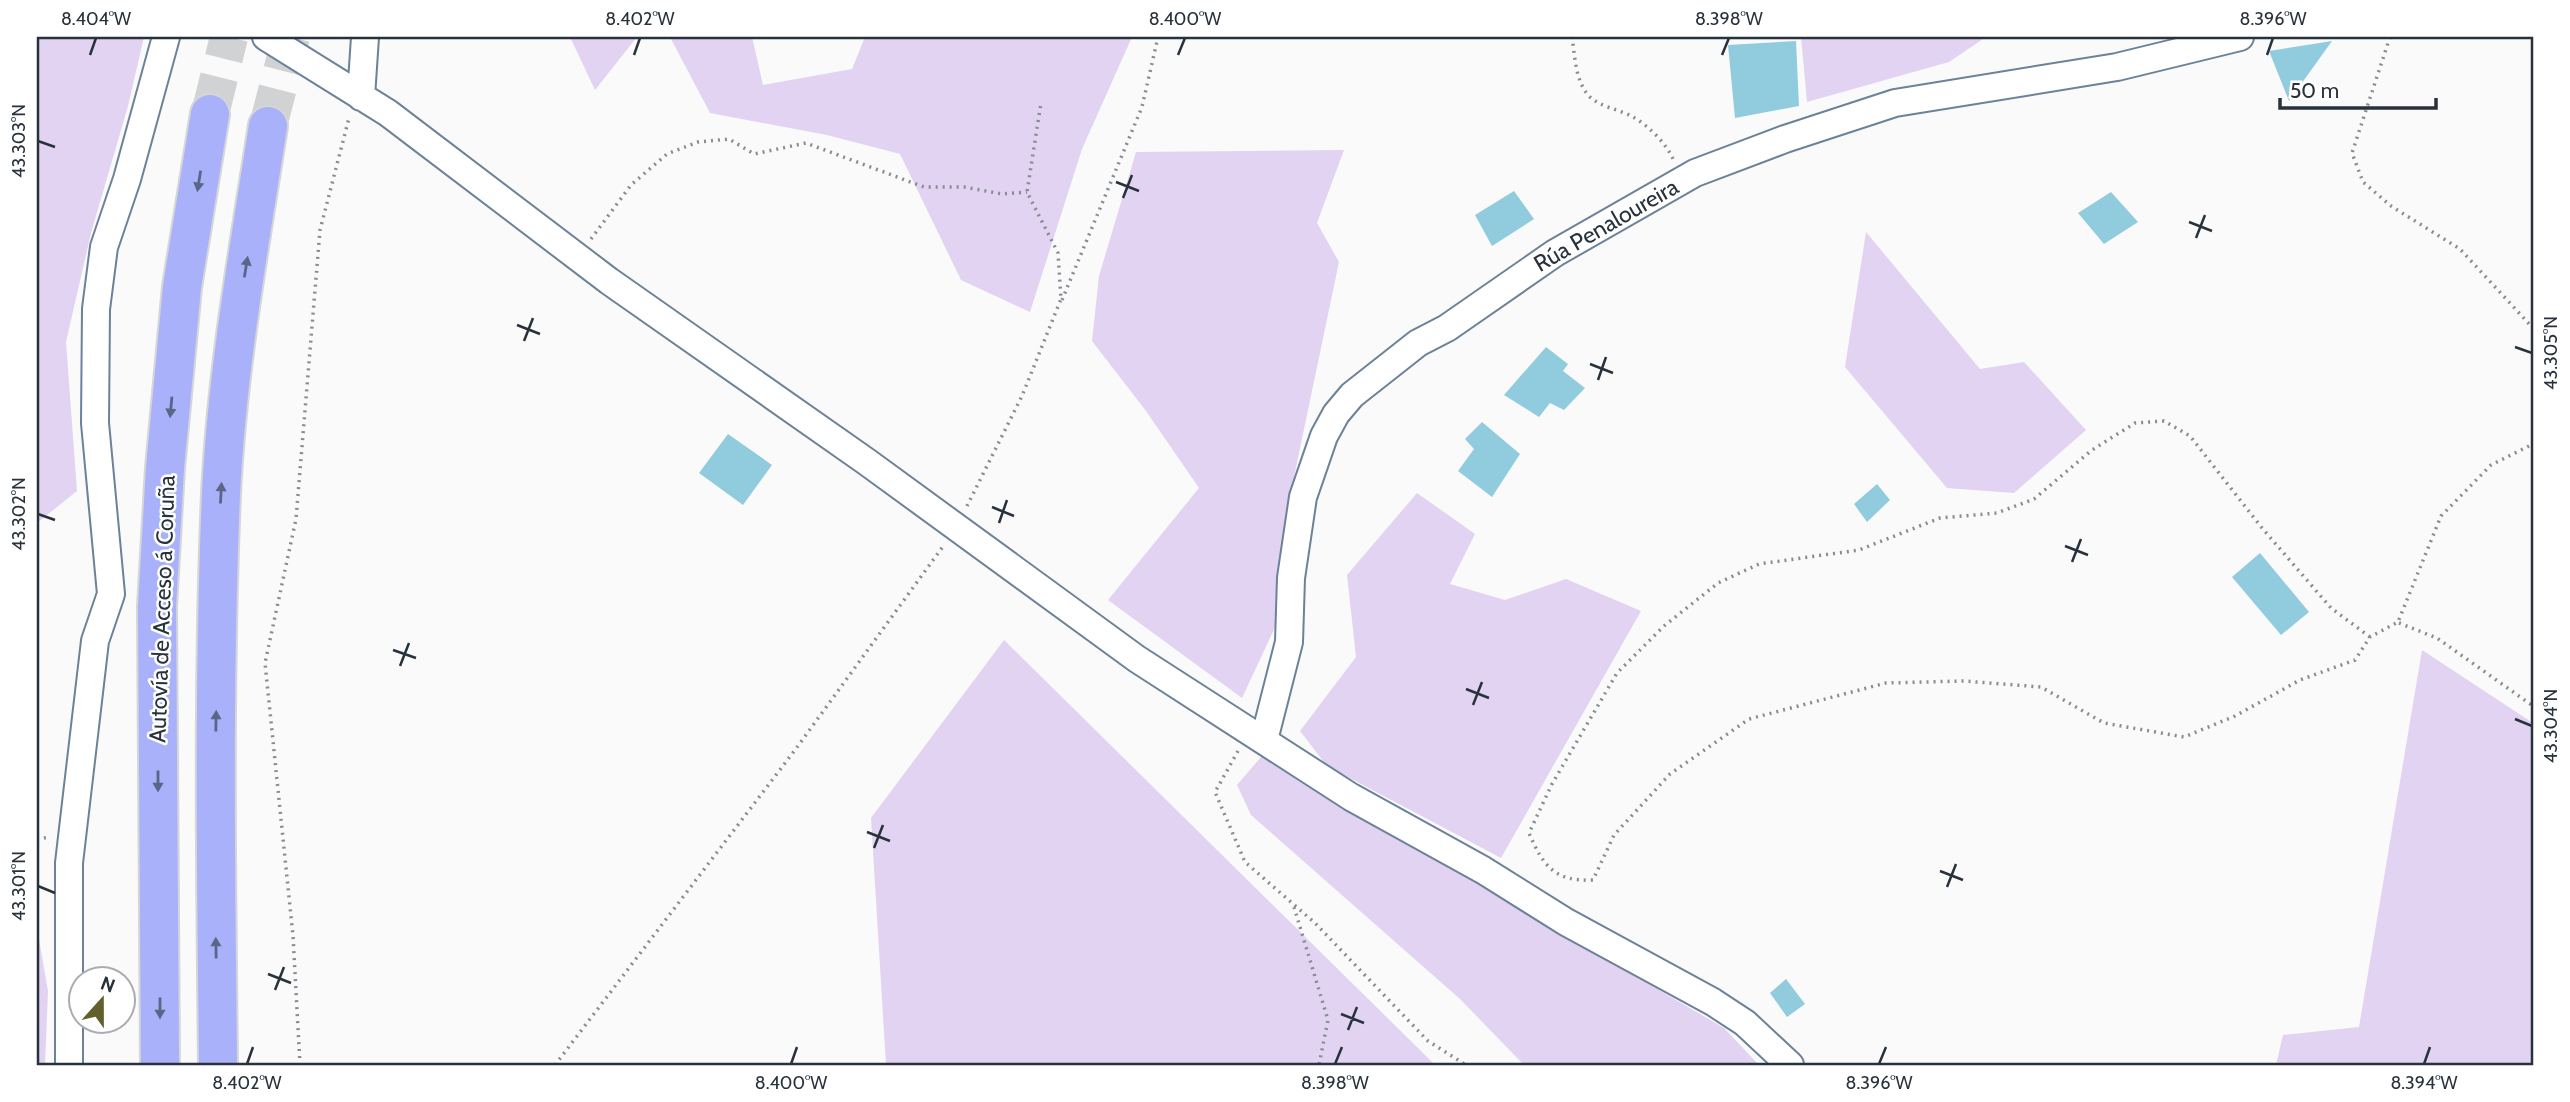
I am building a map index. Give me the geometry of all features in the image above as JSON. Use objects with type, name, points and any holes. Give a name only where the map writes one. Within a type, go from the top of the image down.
[{"type":"highway","name":"Autovía de Acceso á Coruña","points":[[160,1065],[157,607],[165,468],[182,287],[210,114]]},
{"type":"highway","points":[[218,1065],[215,769],[221,491],[237,321],[268,126]]},
{"type":"street","points":[[69,1065],[69,863],[95,641],[111,594],[95,423],[96,309],[104,247],[127,179],[166,37]]},
{"type":"street","points":[[266,37],[355,107],[438,149],[579,258],[1137,659],[1351,797],[1483,870],[1576,928],[1713,1002],[1745,1023],[1790,1065]]},
{"type":"street","points":[[355,107],[365,37]]},
{"type":"street","name":"Rúa Penaloureira","points":[[1256,736],[1289,642],[1291,578],[1303,497],[1325,436],[1336,414],[1352,395],[1419,344],[1447,328],[1555,253],[1695,173],[1750,155],[1786,139],[1895,103],[2103,69],[2241,37]]},
{"type":"path","points":[[1061,301],[1142,107],[1158,37]]},
{"type":"path","points":[[1572,37],[1578,77],[1589,96],[1633,117],[1651,130],[1668,149],[1678,170],[1678,183]]},
{"type":"path","points":[[2390,37],[2352,153],[2363,182],[2391,206],[2460,249],[2533,328]]},
{"type":"path","points":[[555,1065],[795,750],[956,528],[1022,396],[1061,299],[1058,253],[1027,192],[1041,103]]},
{"type":"path","points":[[300,1065],[293,936],[264,663],[296,519],[320,230],[355,107]]},
{"type":"path","points":[[579,258],[631,185],[667,154],[698,142],[729,139],[754,154],[806,143],[923,187],[964,187],[1002,194],[1027,192]]},
{"type":"path","points":[[2370,637],[2331,608],[2262,528],[2190,436],[2164,422],[2135,423],[2092,450],[2034,499],[1997,513],[1940,519],[1859,550],[1759,564],[1718,583],[1664,626],[1617,673],[1552,784],[1529,833],[1542,863],[1572,881],[1593,880],[1614,835],[1670,774],[1749,719],[1886,683],[1964,681],[2041,687],[2104,723],[2184,737],[2235,716],[2301,680],[2355,660],[2370,637],[2398,622],[2441,516],[2491,465],[2533,444]]},
{"type":"path","points":[[2398,622],[2437,638],[2533,706]]},
{"type":"path","points":[[1256,736],[1215,792],[1245,862],[1294,905],[1428,1041],[1466,1065]]},
{"type":"path","points":[[1294,905],[1328,1020],[1319,1065]]},
{"type":"shaded area","points":[[37,37],[144,37],[128,106],[91,233],[66,342],[77,491],[37,523]]},
{"type":"shaded area","points":[[570,37],[637,37],[595,90]]},
{"type":"shaded area","points":[[670,37],[752,37],[763,85],[852,69],[865,37],[1132,37],[1082,149],[1030,312],[961,280],[900,154],[827,135],[710,113]]},
{"type":"shaded area","points":[[1801,37],[1986,37],[1949,62],[1807,102]]},
{"type":"shaded area","points":[[1344,150],[1317,223],[1339,262],[1286,515],[1277,623],[1242,698],[1108,600],[1199,488],[1146,411],[1092,341],[1099,276],[1136,152]]},
{"type":"shaded area","points":[[1866,232],[1980,369],[2024,362],[2086,430],[2014,493],[1947,488],[1845,367]]},
{"type":"shaded area","points":[[1417,493],[1475,534],[1450,584],[1505,600],[1566,579],[1641,611],[1501,858],[1327,766],[1300,731],[1356,657],[1347,575]]},
{"type":"shaded area","points":[[1004,640],[1435,1065],[886,1065],[871,818]]},
{"type":"shaded area","points":[[2422,650],[2533,723],[2533,1065],[2276,1065],[2283,1035],[2359,1027]]},
{"type":"shaded area","points":[[1261,757],[1724,1028],[1759,1065],[1524,1065],[1460,999],[1251,815],[1237,785]]},
{"type":"shaded area","points":[[37,928],[48,991],[45,1065],[37,1065]]},
{"type":"building","points":[[1796,41],[1799,106],[1735,118],[1728,45]]},
{"type":"building","points":[[2332,41],[2289,101],[2269,51]]},
{"type":"building","points":[[1514,191],[1534,219],[1492,246],[1475,215]]},
{"type":"building","points":[[2111,192],[2138,222],[2104,244],[2078,213]]},
{"type":"building","points":[[1546,347],[1568,364],[1563,371],[1585,388],[1564,410],[1550,403],[1539,417],[1504,395]]},
{"type":"building","points":[[1482,422],[1520,454],[1492,497],[1458,471],[1474,449],[1465,439]]},
{"type":"building","points":[[728,434],[772,465],[743,505],[699,473]]},
{"type":"building","points":[[1877,484],[1890,500],[1867,522],[1854,504]]},
{"type":"building","points":[[2260,553],[2309,612],[2281,635],[2232,577]]},
{"type":"building","points":[[1786,979],[1805,1004],[1787,1017],[1770,993]]},
{"type":"tunnel","points":[[210,114],[229,37]]},
{"type":"tunnel","points":[[268,126],[291,37]]}]
